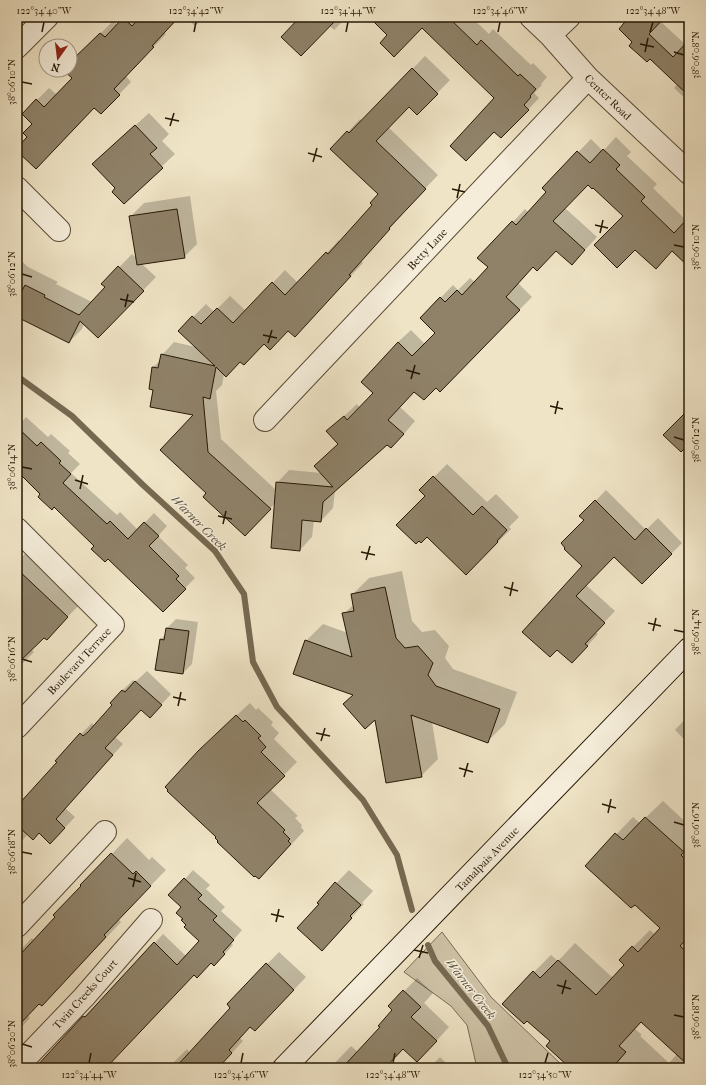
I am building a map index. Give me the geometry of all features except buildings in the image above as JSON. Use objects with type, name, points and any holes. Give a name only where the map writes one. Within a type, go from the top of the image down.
[{"type":"street","points":[[17,47],[46,17]]},
{"type":"street","name":"Center Road","points":[[531,17],[550,35],[588,78],[689,173]]},
{"type":"street","points":[[550,35],[569,17]]},
{"type":"street","name":"Betty Lane","points":[[265,420],[588,78]]},
{"type":"street","points":[[17,188],[59,230]]},
{"type":"street","name":"Boulevard Terrace","points":[[17,529],[113,625],[17,727]]},
{"type":"street","name":"Tamalpais Avenue","points":[[284,1068],[689,649]]},
{"type":"street","points":[[17,926],[105,832]]},
{"type":"street","name":"Twin Creeks Court","points":[[17,1067],[84,997],[151,920]]},
{"type":"shaded area","points":[[442,932],[491,997],[565,1068],[477,1068],[467,1025],[451,1006],[404,972]]},
{"type":"waterway","name":"Warner Creek","points":[[17,376],[72,416],[143,485],[215,551],[244,594],[253,662],[277,707],[363,800],[397,855],[412,910]]},
{"type":"waterway","name":"Warner Creek","points":[[428,945],[435,961],[488,1026],[508,1068]]}]
